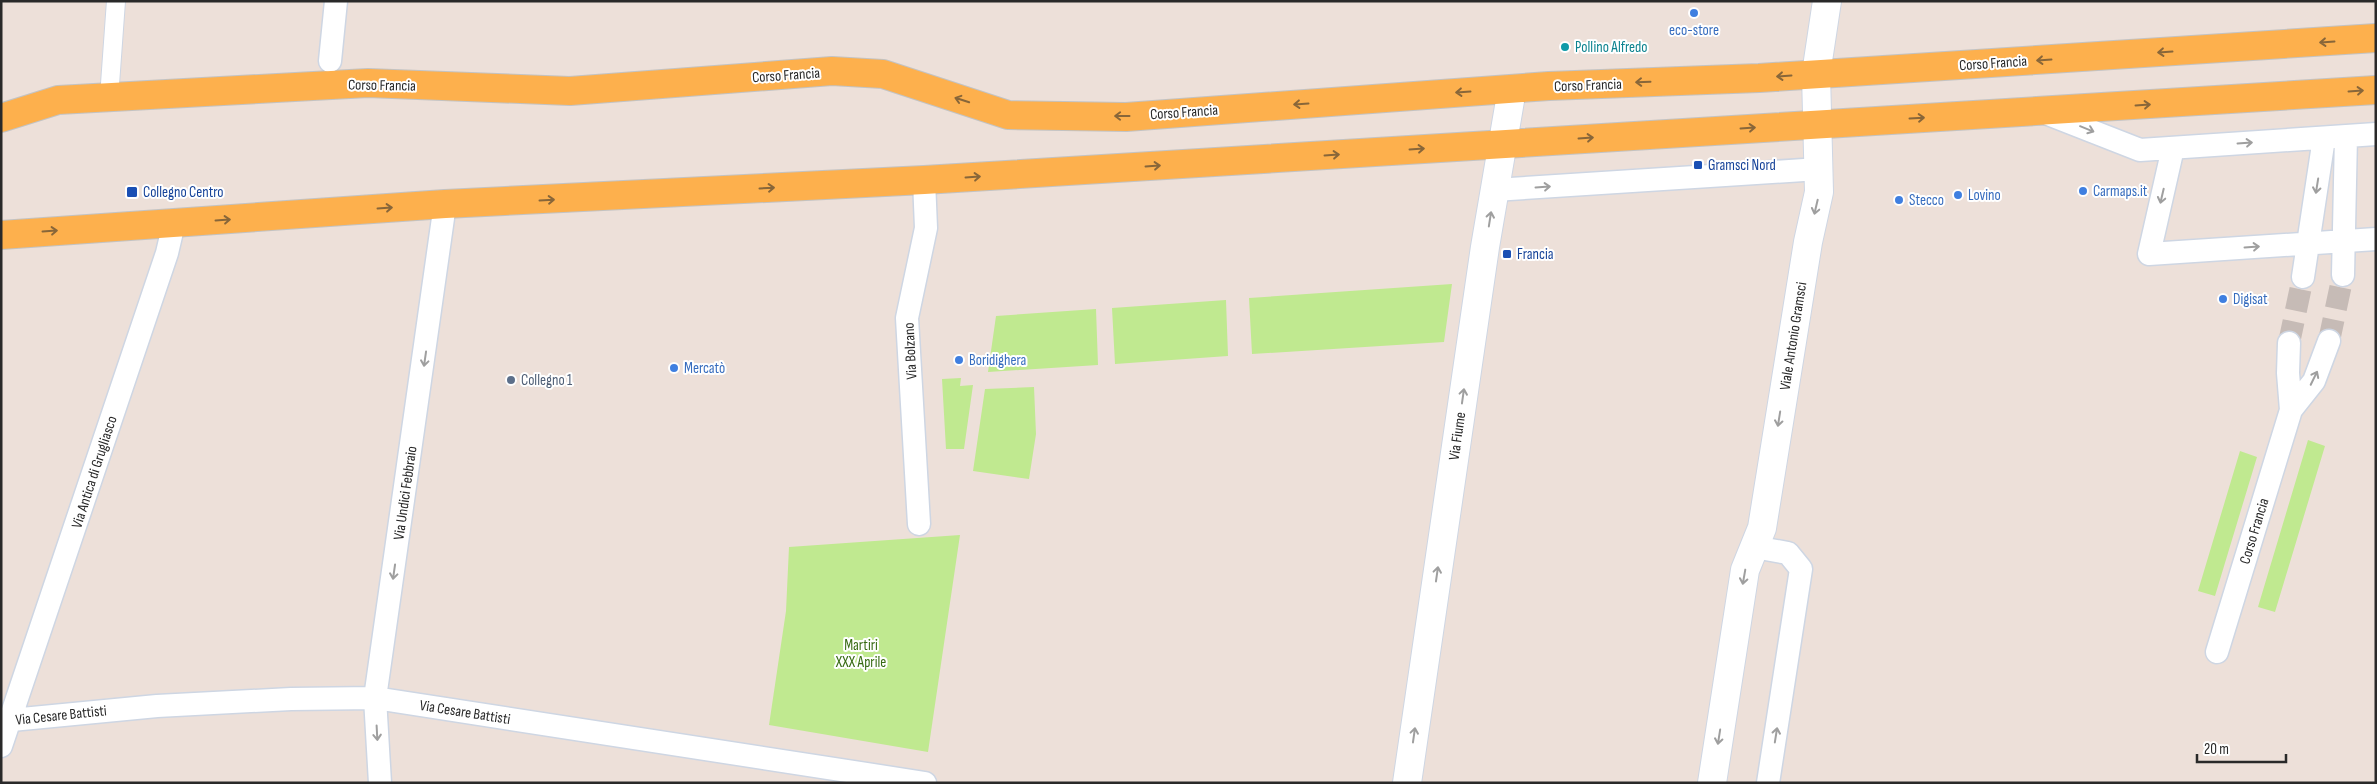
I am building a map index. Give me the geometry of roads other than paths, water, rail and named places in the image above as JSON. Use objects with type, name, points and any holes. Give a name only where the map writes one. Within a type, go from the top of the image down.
[{"type":"main road","name":"Corso Francia","points":[[1,118],[58,100],[368,83],[570,91],[832,71],[883,74],[1008,115],[1126,116],[1512,89],[1816,74],[2376,38]]},
{"type":"main road","points":[[1,235],[446,204],[924,180],[2376,90]]},
{"type":"street","points":[[109,98],[116,1]]},
{"type":"street","points":[[330,60],[336,1]]},
{"type":"street","name":"Viale Antonio Gramsci","points":[[1712,783],[1745,570],[1762,528],[1808,242],[1820,192],[1816,74],[1828,1]]},
{"type":"street","name":"Via Fiume","points":[[1407,783],[1494,190],[1512,89]]},
{"type":"street","points":[[2042,112],[2140,150],[2376,134]]},
{"type":"street","points":[[2343,275],[2346,136]]},
{"type":"street","points":[[2302,277],[2324,138]]},
{"type":"street","points":[[2173,148],[2149,254],[2376,239]]},
{"type":"street","points":[[1494,190],[1820,169]]},
{"type":"street","name":"Via Bolzano","points":[[919,524],[907,318],[926,228],[924,180]]},
{"type":"street","name":"Via Undici Febbraio","points":[[380,783],[375,698],[446,204]]},
{"type":"street","name":"Via Antica di Grugliasco","points":[[6,721],[167,253],[174,223]]},
{"type":"street","name":"Corso Francia","points":[[2291,410],[2314,382],[2329,341]]},
{"type":"street","name":"Corso Francia","points":[[2217,652],[2291,410],[2288,373],[2289,343]]},
{"type":"street","points":[[1754,547],[1788,553],[1801,569],[1768,783]]},
{"type":"street","name":"Via Cesare Battisti","points":[[6,721],[157,706],[291,699],[375,698],[925,783]]},
{"type":"street","points":[[1,746],[6,721]]},
{"type":"tunnel","points":[[2329,341],[2343,275]]},
{"type":"tunnel","points":[[2289,343],[2303,277]]},
{"type":"place","name":"eco-store","points":[[1694,13]]},
{"type":"place","name":"Pollino Alfredo","points":[[1565,47]]},
{"type":"place","name":"Gramsci Nord","points":[[1698,165]]},
{"type":"place","name":"Carmaps.it","points":[[2083,191]]},
{"type":"place","name":"Collegno Centro","points":[[132,192]]},
{"type":"place","name":"Lovino","points":[[1958,195]]},
{"type":"place","name":"Stecco","points":[[1899,200]]},
{"type":"place","name":"Francia","points":[[1507,254]]},
{"type":"place","name":"Digisat","points":[[2223,299]]},
{"type":"place","name":"Boridighera","points":[[959,360]]},
{"type":"place","name":"Mercatò","points":[[674,368]]},
{"type":"place","name":"Collegno 1","points":[[511,380]]},
{"type":"park label","name":"Martiri XXX Aprile","points":[[861,654]]}]
